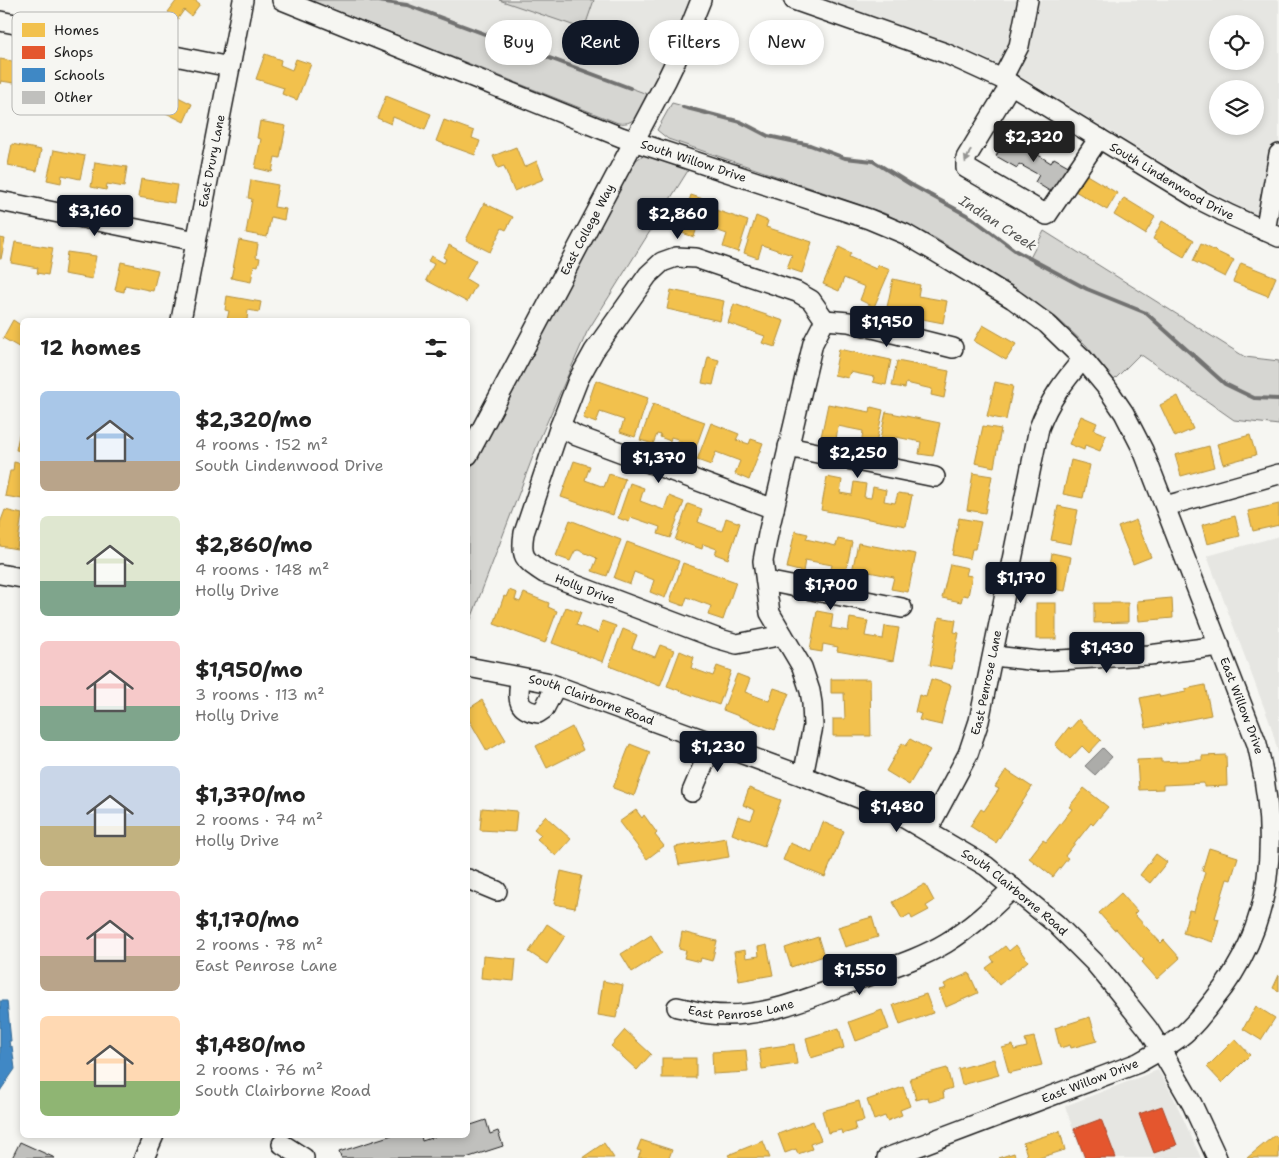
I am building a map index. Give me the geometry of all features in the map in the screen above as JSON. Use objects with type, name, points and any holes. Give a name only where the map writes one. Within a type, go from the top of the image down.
[{"type":"street","name":"East Drury Lane","points":[[181,318],[244,0]]},
{"type":"street","name":"South Willow Drive","points":[[282,0],[634,141],[869,219],[905,234],[1013,299],[1047,324],[1083,359]]},
{"type":"street","name":"East College Way","points":[[470,451],[680,52],[701,0]]},
{"type":"street","name":"South Lindenwood Drive","points":[[794,0],[945,54],[1006,81],[1200,200],[1230,216],[1272,234]]},
{"type":"street","points":[[1028,0],[1019,46],[1006,81],[966,158],[966,168],[1047,215],[1099,138]]},
{"type":"street","points":[[178,57],[230,67]]},
{"type":"street","points":[[1272,234],[1279,154]]},
{"type":"street","points":[[0,201],[196,240]]},
{"type":"street","name":"Holly Drive","points":[[783,635],[737,644],[716,638],[544,573],[527,562],[521,547],[560,426],[578,380],[594,351],[648,275],[662,262],[676,257],[696,258],[797,292],[810,300],[825,320]]},
{"type":"street","points":[[803,776],[813,726],[812,703],[807,679],[802,667],[770,613],[763,561],[813,343],[825,320],[849,322],[954,348]]},
{"type":"street","name":"East Willow Drive","points":[[887,1158],[1138,1064],[1161,1050],[1196,1022],[1226,986],[1245,954],[1258,926],[1267,893],[1274,823],[1266,771],[1257,744],[1143,450],[1124,413],[1107,388],[1083,359]]},
{"type":"street","name":"East Penrose Lane","points":[[927,831],[968,754],[979,721],[994,656],[1039,428],[1047,407],[1083,359]]},
{"type":"street","points":[[560,426],[577,436],[774,509]]},
{"type":"street","points":[[788,448],[935,477]]},
{"type":"street","points":[[1166,506],[1279,474]]},
{"type":"street","points":[[0,574],[20,578]]},
{"type":"street","points":[[766,581],[902,608]]},
{"type":"street","points":[[994,656],[1038,661],[1149,655],[1220,646]]},
{"type":"street","name":"South Clairborne Road","points":[[470,667],[546,682],[803,776],[894,812],[986,866],[1056,924],[1094,962],[1148,1030],[1192,1104],[1217,1158]]},
{"type":"street","points":[[520,678],[519,698],[521,706],[527,711],[538,713],[544,709],[556,686]]},
{"type":"street","points":[[692,792],[713,742]]},
{"type":"street","points":[[470,880],[497,891]]},
{"type":"street","name":"East Penrose Lane","points":[[677,1007],[710,1014],[725,1014],[761,1011],[789,1005],[904,962],[945,944],[972,926],[1014,888]]},
{"type":"street","points":[[144,1158],[153,1138]]},
{"type":"street","points":[[282,1144],[304,1158]]},
{"type":"shaded area","points":[[309,0],[371,0],[407,5],[485,34],[485,65],[552,65],[552,59],[562,62],[562,65],[569,65],[647,94],[640,111],[634,119],[630,122],[618,123]]},
{"type":"shaded area","points":[[371,0],[691,0],[683,20],[649,20],[649,65],[662,65],[647,94],[569,65],[639,65],[639,20],[562,20],[562,62],[552,59],[552,20],[485,20],[485,34],[407,5]]},
{"type":"shaded area","points":[[499,0],[594,0],[587,20],[562,21]]},
{"type":"shaded area","points":[[828,0],[1279,0],[1279,225],[1203,188],[1026,80],[985,58],[941,40]]},
{"type":"shaded area","points":[[672,103],[741,122],[768,136],[810,145],[845,158],[873,161],[972,218],[1016,251],[1030,258],[1044,231],[1245,357],[1279,361],[1279,425],[1234,420],[1140,354],[1114,380],[1086,345],[1058,319],[1026,295],[935,238],[884,213],[668,139],[657,130]]},
{"type":"shaded area","points":[[649,155],[689,169],[587,332],[540,438],[470,622],[470,469],[633,162],[642,156]]},
{"type":"shaded area","points":[[1279,536],[1279,756],[1271,726],[1207,556]]},
{"type":"shaded area","points":[[1103,748],[1112,757],[1095,775],[1085,766]]},
{"type":"shaded area","points":[[1158,1070],[1172,1094],[1201,1158],[1083,1158],[1065,1106]]},
{"type":"building: Homes","points":[[177,0],[195,0],[200,4],[191,16],[184,10],[178,19],[178,12],[168,12]]},
{"type":"building: Homes","points":[[265,54],[281,60],[280,65],[292,70],[296,59],[311,64],[297,100],[282,94],[284,88],[256,79]]},
{"type":"building: Homes","points":[[0,59],[12,61],[12,83],[1,81],[0,84]]},
{"type":"building: Homes","points":[[386,96],[431,114],[425,130],[393,117],[391,124],[377,118]]},
{"type":"building: Homes","points":[[178,97],[192,104],[184,122],[170,115],[178,115]]},
{"type":"building: Homes","points":[[444,120],[474,131],[472,138],[480,141],[475,155],[436,141]]},
{"type":"building: Homes","points":[[260,121],[286,126],[280,158],[275,157],[272,172],[255,168],[261,139],[257,138]]},
{"type":"building: Homes","points":[[12,144],[41,150],[37,171],[8,165]]},
{"type":"building: Homes","points":[[516,147],[524,167],[537,161],[544,179],[514,191],[504,166],[498,168],[493,156]]},
{"type":"building: Homes","points":[[54,150],[85,156],[80,179],[62,175],[61,183],[47,180]]},
{"type":"building: Homes","points":[[95,162],[127,167],[124,187],[107,184],[106,190],[91,187]]},
{"type":"building: Homes","points":[[1085,174],[1117,193],[1107,210],[1075,191]]},
{"type":"building: Homes","points":[[141,179],[177,185],[174,203],[138,197]]},
{"type":"building: Homes","points":[[251,180],[278,185],[274,207],[286,209],[284,220],[271,217],[267,237],[246,233],[252,199],[248,198]]},
{"type":"building: Homes","points":[[691,195],[703,199],[701,205],[748,221],[738,252],[723,247],[727,234],[698,224],[694,237],[679,232]]},
{"type":"building: Homes","points":[[1124,198],[1155,217],[1145,234],[1114,215]]},
{"type":"building: Homes","points":[[484,203],[513,217],[506,230],[502,228],[490,252],[466,240]]},
{"type":"building: Homes","points":[[756,216],[768,221],[766,227],[812,242],[802,273],[787,268],[792,255],[762,245],[758,258],[744,253]]},
{"type":"building: Homes","points":[[1162,221],[1194,240],[1184,257],[1153,239]]},
{"type":"building: Homes","points":[[0,238],[5,239],[1,259],[0,259]]},
{"type":"building: Homes","points":[[239,240],[258,244],[256,257],[260,258],[258,266],[254,265],[251,282],[231,278]]},
{"type":"building: Homes","points":[[15,242],[53,248],[48,275],[37,273],[38,268],[11,263]]},
{"type":"building: Homes","points":[[1201,244],[1234,260],[1225,277],[1193,261]]},
{"type":"building: Homes","points":[[449,245],[476,260],[466,279],[476,285],[467,302],[426,280],[434,264],[428,261],[431,256],[444,263],[446,259],[443,257]]},
{"type":"building: Homes","points":[[839,247],[851,253],[849,257],[876,269],[878,265],[890,270],[874,307],[860,300],[865,287],[844,278],[839,291],[823,284]]},
{"type":"building: Homes","points":[[67,252],[96,256],[92,279],[64,274]]},
{"type":"building: Homes","points":[[121,262],[158,270],[153,291],[125,285],[124,292],[115,290]]},
{"type":"building: Homes","points":[[1241,263],[1276,277],[1268,296],[1233,282]]},
{"type":"building: Homes","points":[[893,279],[920,285],[918,296],[947,301],[943,323],[886,312]]},
{"type":"building: Homes","points":[[671,290],[724,301],[720,321],[667,309]]},
{"type":"building: Homes","points":[[227,296],[261,302],[259,312],[248,310],[247,318],[227,318],[229,311],[225,310]]},
{"type":"building: Homes","points":[[734,304],[784,321],[775,347],[762,343],[765,336],[728,323]]},
{"type":"building: Homes","points":[[13,320],[20,325],[20,348],[3,338]]},
{"type":"building: Homes","points":[[983,325],[1016,344],[1006,360],[974,341]]},
{"type":"building: Homes","points":[[839,349],[891,360],[886,385],[873,382],[874,377],[850,372],[848,378],[834,375]]},
{"type":"building: Homes","points":[[708,357],[719,360],[713,385],[702,383]]},
{"type":"building: Homes","points":[[897,361],[949,371],[944,398],[931,395],[932,389],[906,383],[905,388],[892,386]]},
{"type":"building: Homes","points":[[596,380],[648,398],[635,437],[620,432],[624,420],[600,412],[596,423],[583,418]]},
{"type":"building: Homes","points":[[995,382],[1013,386],[1006,420],[987,416]]},
{"type":"building: Homes","points":[[1178,396],[1193,429],[1175,437],[1160,405]]},
{"type":"building: Homes","points":[[653,404],[705,422],[692,458],[678,454],[682,443],[677,441],[678,439],[671,437],[670,441],[657,434],[653,444],[640,440]]},
{"type":"building: Homes","points":[[828,404],[870,412],[871,407],[883,410],[875,448],[861,445],[863,431],[838,426],[836,440],[821,437]]},
{"type":"building: Homes","points":[[886,412],[940,423],[933,456],[919,454],[921,442],[896,437],[893,451],[878,448]]},
{"type":"building: Homes","points":[[1081,416],[1097,423],[1094,430],[1106,435],[1100,451],[1085,445],[1084,450],[1069,444]]},
{"type":"building: Homes","points":[[711,423],[739,434],[736,440],[749,444],[751,439],[763,443],[749,480],[735,474],[740,461],[716,452],[711,465],[697,460]]},
{"type":"building: Homes","points":[[983,426],[1001,429],[994,467],[975,463]]},
{"type":"building: Homes","points":[[20,431],[20,451],[16,450]]},
{"type":"building: Homes","points":[[1250,435],[1256,455],[1223,464],[1217,444]]},
{"type":"building: Homes","points":[[1209,446],[1214,467],[1181,476],[1175,455]]},
{"type":"building: Homes","points":[[1071,460],[1090,465],[1083,498],[1063,494]]},
{"type":"building: Homes","points":[[574,461],[590,466],[585,480],[604,487],[609,474],[625,479],[613,515],[561,497]]},
{"type":"building: Homes","points":[[14,462],[20,464],[20,499],[5,496],[10,471],[13,471]]},
{"type":"building: Homes","points":[[973,473],[992,476],[985,513],[967,510]]},
{"type":"building: Homes","points":[[827,477],[842,480],[840,493],[852,495],[854,482],[866,484],[864,497],[871,498],[873,487],[886,490],[884,501],[895,503],[898,493],[912,495],[906,526],[821,510]]},
{"type":"building: Homes","points":[[630,483],[644,488],[640,501],[664,510],[669,496],[684,502],[670,538],[658,534],[660,527],[631,517],[629,522],[618,518]]},
{"type":"building: Homes","points":[[688,504],[702,509],[698,522],[722,531],[726,518],[740,523],[728,559],[715,554],[717,549],[703,544],[702,549],[675,540]]},
{"type":"building: Homes","points":[[1279,504],[1279,525],[1253,531],[1248,511]]},
{"type":"building: Homes","points":[[1058,506],[1078,510],[1071,544],[1051,540]]},
{"type":"building: Homes","points":[[5,510],[20,514],[17,549],[0,546],[0,523]]},
{"type":"building: Homes","points":[[1235,516],[1240,536],[1207,544],[1202,525]]},
{"type":"building: Homes","points":[[959,518],[981,522],[975,549],[972,549],[970,559],[952,555]]},
{"type":"building: Homes","points":[[570,520],[621,540],[607,576],[592,571],[597,559],[578,550],[575,551],[570,561],[556,556]]},
{"type":"building: Homes","points":[[1136,520],[1151,557],[1133,564],[1118,527]]},
{"type":"building: Homes","points":[[795,531],[808,534],[806,539],[836,546],[838,539],[852,542],[844,580],[829,577],[832,565],[805,560],[803,572],[787,568]]},
{"type":"building: Homes","points":[[627,542],[679,561],[665,598],[650,592],[654,580],[634,572],[630,584],[614,578]]},
{"type":"building: Homes","points":[[858,543],[916,554],[908,592],[891,589],[894,577],[869,572],[866,584],[850,581]]},
{"type":"building: Homes","points":[[1052,553],[1071,557],[1065,591],[1046,588]]},
{"type":"building: Homes","points":[[683,563],[736,582],[723,620],[708,615],[711,606],[687,597],[684,606],[670,601]]},
{"type":"building: Homes","points":[[950,564],[968,568],[966,575],[972,576],[968,596],[963,595],[961,602],[942,598]]},
{"type":"building: Homes","points":[[509,590],[517,593],[515,600],[520,602],[524,593],[549,603],[548,607],[557,611],[545,643],[494,624],[504,596],[506,597]]},
{"type":"building: Homes","points":[[1172,598],[1173,618],[1139,621],[1137,601]]},
{"type":"building: Homes","points":[[1036,603],[1056,603],[1056,639],[1036,639]]},
{"type":"building: Homes","points":[[1094,603],[1128,603],[1128,622],[1094,623]]},
{"type":"building: Homes","points":[[566,607],[581,612],[576,625],[598,633],[602,621],[616,626],[603,662],[552,643]]},
{"type":"building: Homes","points":[[817,611],[833,614],[831,628],[848,631],[850,618],[868,621],[865,636],[883,639],[885,626],[899,628],[893,661],[837,651],[838,647],[823,644],[822,652],[810,650]]},
{"type":"building: Homes","points":[[939,617],[956,620],[954,632],[959,633],[952,669],[930,665]]},
{"type":"building: Homes","points":[[623,629],[637,635],[632,648],[655,657],[660,645],[674,650],[660,686],[609,666]]},
{"type":"building: Homes","points":[[680,651],[694,657],[691,668],[713,676],[717,666],[731,671],[719,705],[667,686]]},
{"type":"building: Homes","points":[[737,674],[750,679],[745,692],[769,701],[774,688],[789,693],[775,730],[723,710]]},
{"type":"building: Homes","points":[[831,679],[870,679],[871,736],[833,736],[833,719],[845,719],[844,693],[831,693]]},
{"type":"building: Homes","points":[[931,679],[951,685],[941,725],[919,720],[921,714],[915,712],[919,695],[926,697]]},
{"type":"building: Homes","points":[[1205,685],[1211,715],[1146,728],[1140,698],[1159,694],[1160,697],[1186,692],[1185,689]]},
{"type":"building: Homes","points":[[482,700],[506,740],[487,751],[470,721],[470,708]]},
{"type":"building: Homes","points":[[1079,719],[1101,740],[1089,753],[1082,746],[1070,759],[1055,745],[1069,727],[1070,729]]},
{"type":"building: Homes","points":[[572,727],[583,750],[547,768],[536,746]]},
{"type":"building: Homes","points":[[910,739],[930,750],[909,785],[886,771],[902,743],[906,746]]},
{"type":"building: Homes","points":[[630,744],[650,752],[634,796],[613,788]]},
{"type":"building: Homes","points":[[1226,755],[1227,786],[1204,787],[1204,783],[1163,785],[1163,789],[1139,790],[1137,760],[1161,759],[1161,762],[1202,760],[1202,756]]},
{"type":"building: Homes","points":[[1006,770],[1032,787],[996,843],[970,826],[981,809],[984,811],[999,789],[995,787]]},
{"type":"building: Homes","points":[[749,788],[781,800],[764,846],[732,834],[738,816],[751,820],[755,810],[743,805]]},
{"type":"building: Homes","points":[[1084,788],[1108,807],[1093,825],[1091,823],[1065,856],[1068,858],[1053,877],[1029,858],[1043,840],[1046,842],[1072,809],[1069,807]]},
{"type":"building: Homes","points":[[482,808],[517,811],[515,832],[480,830]]},
{"type":"building: Homes","points":[[636,810],[642,818],[644,815],[657,833],[655,835],[664,846],[647,859],[619,822]]},
{"type":"building: Homes","points":[[545,816],[571,839],[556,856],[537,839],[541,835],[534,829]]},
{"type":"building: Homes","points":[[823,822],[844,831],[825,877],[783,860],[790,843],[812,852]]},
{"type":"building: Homes","points":[[726,838],[729,857],[679,865],[675,847]]},
{"type":"building: Homes","points":[[1209,848],[1238,857],[1231,880],[1227,879],[1215,918],[1219,919],[1213,942],[1183,933],[1189,910],[1194,911],[1205,872],[1202,871]]},
{"type":"building: Homes","points":[[1156,854],[1167,862],[1150,883],[1140,875]]},
{"type":"building: Homes","points":[[561,871],[582,876],[575,908],[554,904]]},
{"type":"building: Homes","points":[[925,884],[934,901],[926,906],[929,910],[912,919],[910,914],[902,919],[893,902]]},
{"type":"building: Homes","points":[[1121,893],[1137,911],[1134,914],[1161,943],[1164,940],[1180,958],[1157,979],[1142,962],[1144,960],[1099,913]]},
{"type":"building: Homes","points":[[872,917],[878,937],[845,947],[838,927]]},
{"type":"building: Homes","points":[[547,924],[565,936],[547,964],[529,952]]},
{"type":"building: Homes","points":[[682,932],[717,941],[712,961],[701,958],[700,962],[684,958],[686,951],[679,949]]},
{"type":"building: Homes","points":[[651,935],[662,953],[632,972],[621,954]]},
{"type":"building: Homes","points":[[818,937],[824,956],[791,967],[785,948]]},
{"type":"building: Homes","points":[[767,945],[773,975],[739,981],[734,952],[745,950],[746,958],[759,956],[758,947]]},
{"type":"building: Homes","points":[[1016,945],[1028,961],[999,985],[986,968],[994,962],[991,957],[1005,946],[1009,951]]},
{"type":"building: Homes","points":[[483,956],[516,959],[514,981],[481,978]]},
{"type":"building: Homes","points":[[969,973],[978,993],[946,1007],[939,990],[946,988],[944,984]]},
{"type":"building: Homes","points":[[1279,975],[1279,991],[1273,988]]},
{"type":"building: Homes","points":[[603,981],[623,985],[616,1018],[598,1015]]},
{"type":"building: Homes","points":[[926,994],[933,1013],[900,1025],[893,1005]]},
{"type":"building: Homes","points":[[1256,1006],[1275,1018],[1261,1040],[1243,1029]]},
{"type":"building: Homes","points":[[882,1010],[889,1029],[856,1041],[849,1022]]},
{"type":"building: Homes","points":[[1090,1017],[1097,1041],[1071,1048],[1070,1045],[1060,1048],[1055,1028]]},
{"type":"building: Homes","points":[[839,1028],[844,1048],[811,1058],[806,1038]]},
{"type":"building: Homes","points":[[625,1030],[651,1054],[637,1070],[611,1046]]},
{"type":"building: Homes","points":[[1034,1037],[1042,1065],[1009,1073],[1002,1048],[1013,1045],[1014,1050],[1027,1047],[1025,1039]]},
{"type":"building: Homes","points":[[1235,1039],[1250,1055],[1222,1083],[1207,1067]]},
{"type":"building: Homes","points":[[794,1044],[797,1064],[762,1069],[759,1049]]},
{"type":"building: Homes","points":[[746,1050],[748,1072],[713,1074],[712,1052]]},
{"type":"building: Homes","points":[[662,1058],[696,1058],[696,1078],[662,1078]]},
{"type":"building: Homes","points":[[994,1059],[999,1075],[962,1085],[958,1069]]},
{"type":"building: Homes","points":[[947,1068],[952,1088],[943,1091],[944,1098],[929,1102],[928,1097],[916,1100],[910,1078]]},
{"type":"building: Homes","points":[[903,1087],[910,1106],[900,1110],[902,1115],[887,1121],[885,1116],[874,1120],[867,1100]]},
{"type":"building: Homes","points":[[859,1101],[864,1121],[854,1123],[856,1130],[842,1134],[841,1130],[828,1133],[822,1111]]},
{"type":"building: Homes","points":[[813,1121],[821,1140],[810,1144],[812,1149],[798,1154],[796,1149],[785,1153],[778,1134]]},
{"type":"building: Homes","points":[[1060,1131],[1065,1150],[1039,1158],[1028,1158],[1023,1143]]},
{"type":"building: Homes","points":[[1275,1135],[1279,1140],[1279,1158],[1247,1158]]},
{"type":"building: Homes","points":[[641,1140],[672,1150],[669,1158],[638,1158],[641,1151],[637,1150]]},
{"type":"building: Homes","points":[[763,1141],[770,1158],[730,1158],[728,1155]]},
{"type":"building: Homes","points":[[604,1143],[614,1158],[582,1158]]},
{"type":"building: Homes","points":[[1014,1153],[1016,1158],[998,1158]]},
{"type":"building: Shops","points":[[1162,1106],[1177,1145],[1154,1153],[1139,1114]]},
{"type":"building: Shops","points":[[1101,1119],[1116,1158],[1085,1158],[1074,1129]]},
{"type":"building: Schools","points":[[0,1001],[7,1001],[11,1041],[9,1041],[10,1047],[12,1046],[15,1069],[0,1091]]},
{"type":"building: Other","points":[[1012,130],[1030,142],[1027,148],[1051,163],[1054,158],[1072,168],[1056,195],[1035,182],[1039,175],[1019,164],[1017,168],[996,156]]},
{"type":"building: Other","points":[[486,1120],[490,1134],[498,1131],[503,1146],[466,1158],[341,1158],[339,1152],[383,1138],[422,1138],[422,1141],[431,1138],[470,1138],[470,1125]]},
{"type":"building: Other","points":[[20,1142],[55,1158],[12,1158]]},
{"type":"waterway","name":"Indian Creek","points":[[371,0],[407,5],[630,88]]},
{"type":"waterway","name":"Indian Creek","points":[[683,107],[741,122],[768,136],[810,145],[845,158],[873,161],[972,218],[1016,251],[1087,289],[1146,313],[1225,384],[1254,398],[1279,399]]}]
